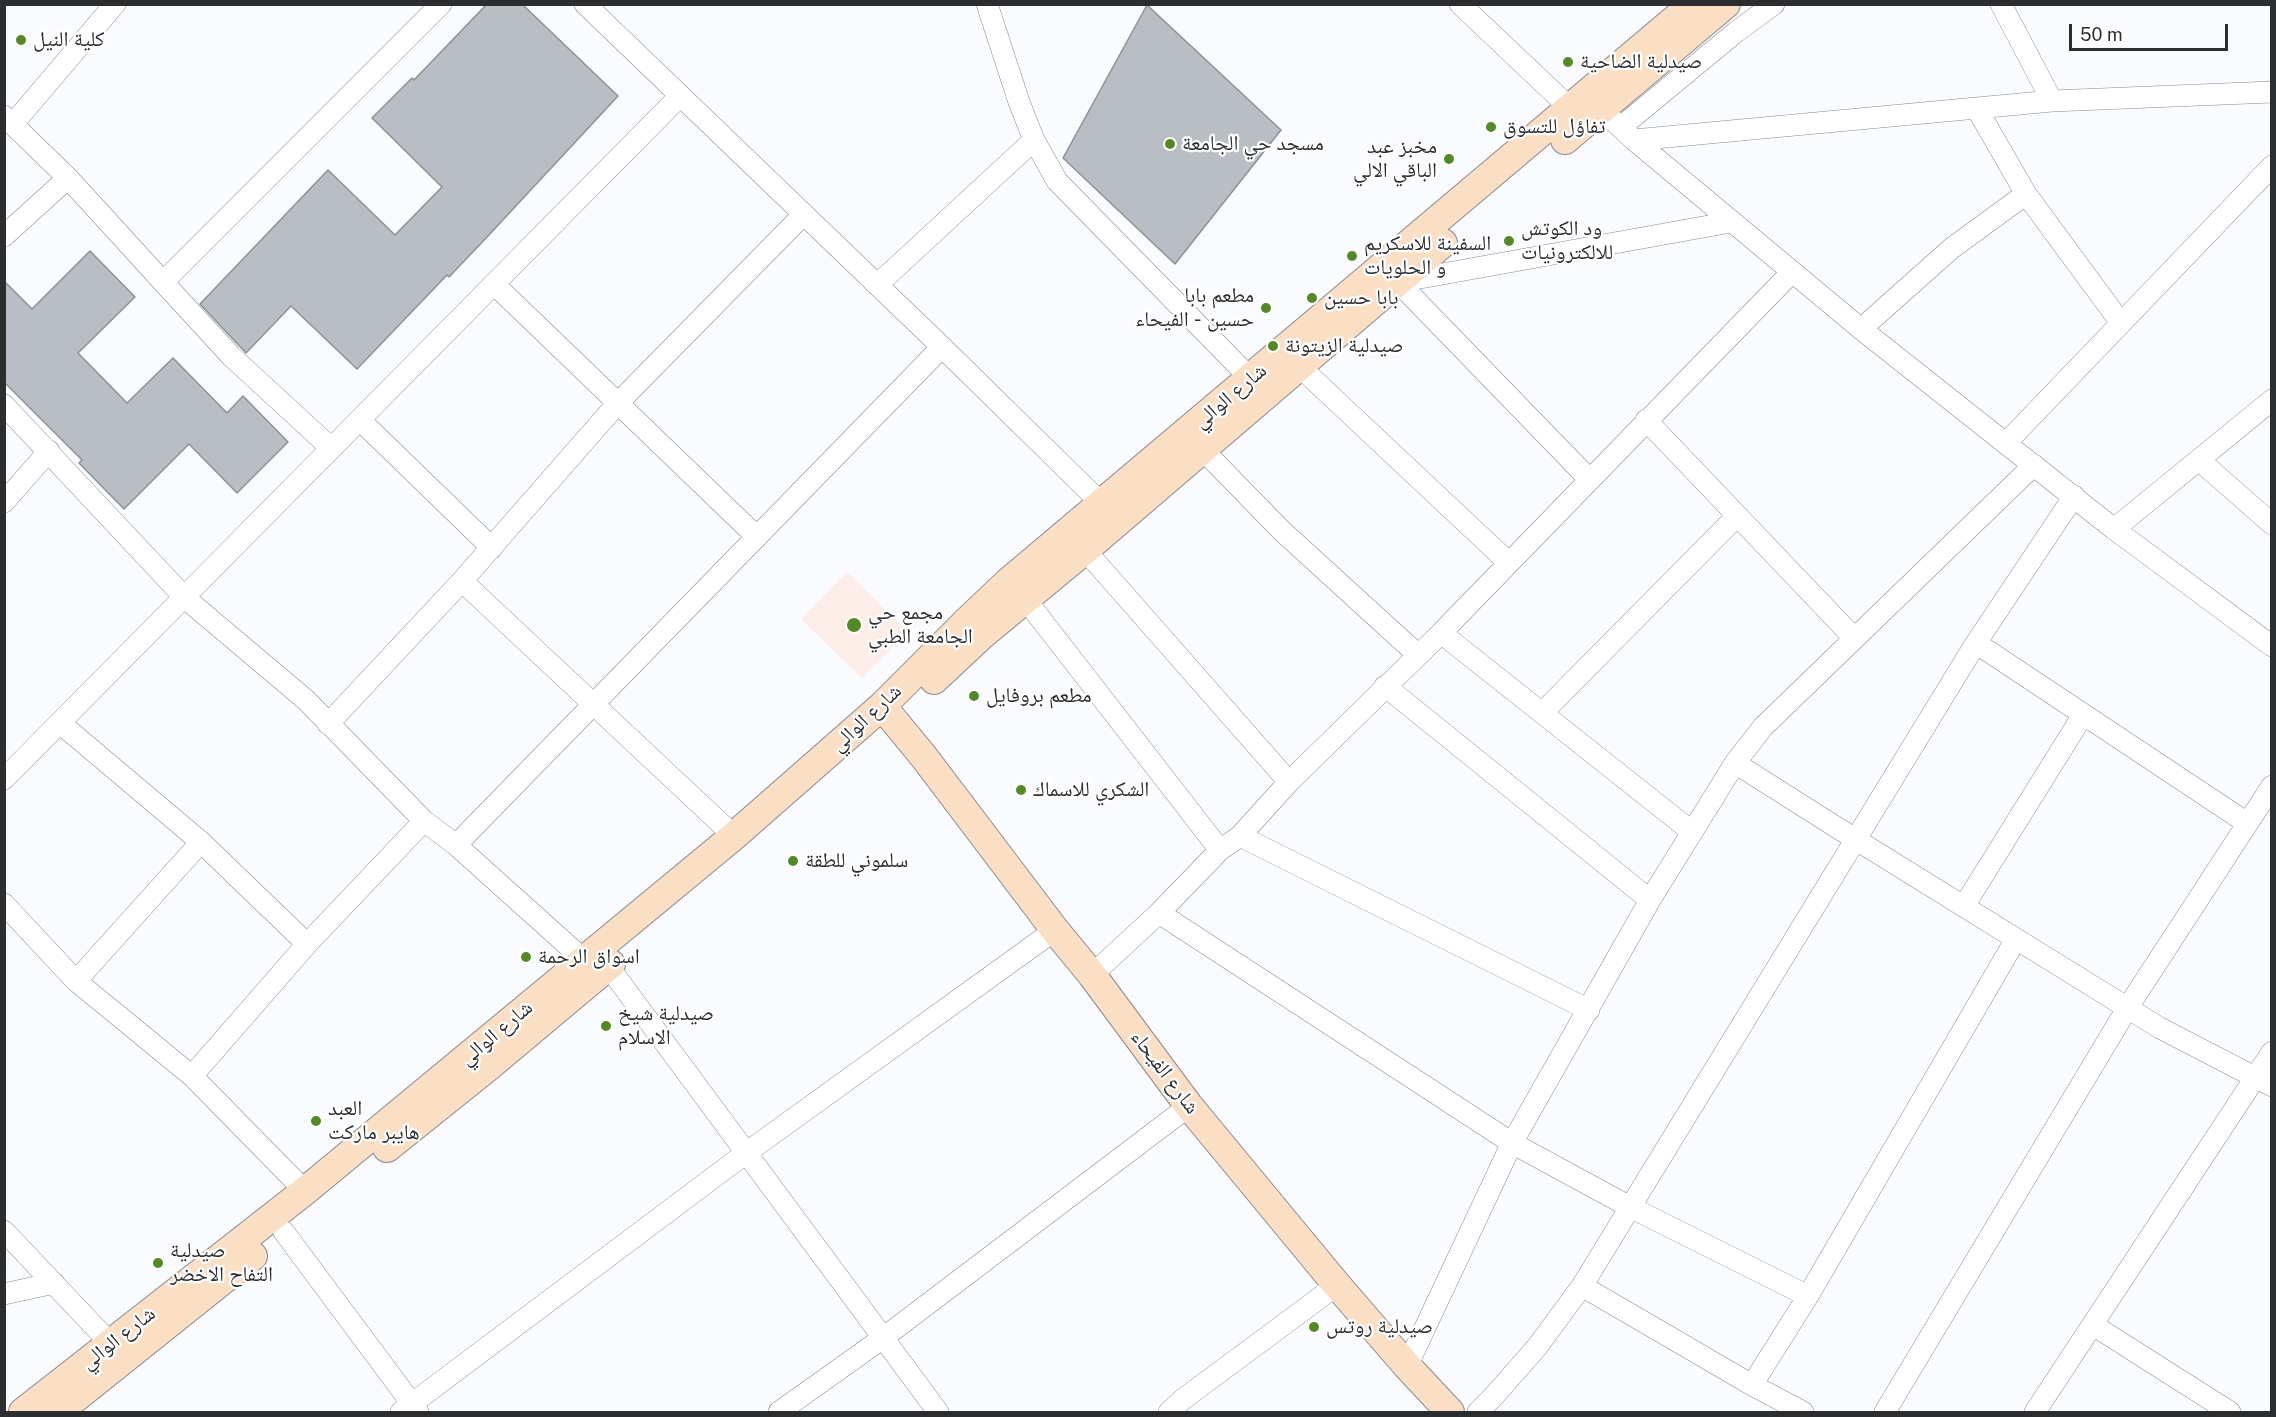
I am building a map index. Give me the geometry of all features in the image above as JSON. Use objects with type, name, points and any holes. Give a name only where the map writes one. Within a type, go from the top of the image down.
[{"type":"street","points":[[115,4],[9,120],[68,178],[231,356],[331,448]]},
{"type":"street","points":[[163,282],[441,4]]},
{"type":"street","points":[[585,4],[1102,504]]},
{"type":"street","points":[[987,4],[1034,140],[1057,181],[1251,379]]},
{"type":"street","name":"شارع الوالي","points":[[23,1413],[596,963],[888,713],[950,637],[1007,583],[1693,4]]},
{"type":"street","name":"شارع الوالي","points":[[58,1413],[488,1067],[596,963],[734,836],[1026,600],[1398,282],[1619,126],[1725,4]]},
{"type":"street","points":[[1619,126],[1774,4]]},
{"type":"street","points":[[2004,6],[2052,101]]},
{"type":"street","points":[[1473,9],[1571,109]]},
{"type":"street","points":[[1619,126],[1977,110],[2052,101],[2271,92]]},
{"type":"street","points":[[4,779],[680,96]]},
{"type":"street","points":[[1977,110],[2026,194],[2121,323]]},
{"type":"street","points":[[1619,126],[1861,329],[2114,529],[2271,646]]},
{"type":"street","points":[[877,285],[1034,140]]},
{"type":"street","points":[[2006,442],[2271,166]]},
{"type":"street","points":[[4,236],[68,178]]},
{"type":"street","points":[[1861,329],[1953,248],[2026,194]]},
{"type":"street","points":[[328,724],[492,548],[617,404],[803,215]]},
{"type":"street","points":[[1398,282],[1731,222]]},
{"type":"street","points":[[1092,975],[1159,914],[1220,850],[1240,836],[1289,782],[1441,633],[1792,272]]},
{"type":"street","points":[[1398,282],[1589,479]]},
{"type":"street","points":[[494,284],[757,537]]},
{"type":"street","points":[[456,845],[942,347]]},
{"type":"street","points":[[1299,366],[1509,563]]},
{"type":"street","points":[[2114,529],[2271,400]]},
{"type":"street","points":[[4,405],[185,598],[306,700],[424,820],[596,963],[746,1153],[938,1413]]},
{"type":"street","points":[[360,420],[492,548]]},
{"type":"street","points":[[1646,420],[1854,638]]},
{"type":"street","points":[[1202,449],[1282,531],[1418,655]]},
{"type":"street","points":[[4,502],[49,451]]},
{"type":"street","points":[[2199,460],[2271,524]]},
{"type":"street","points":[[1407,1366],[1512,1143],[1650,900],[1735,763],[1763,727],[2034,465]]},
{"type":"street","points":[[1478,1413],[1537,1347],[1582,1286],[1976,643],[2074,496]]},
{"type":"street","points":[[1542,712],[1737,516]]},
{"type":"street","points":[[1085,550],[1289,782]]},
{"type":"street","points":[[462,581],[734,836]]},
{"type":"street","points":[[1026,600],[1220,850]]},
{"type":"street","points":[[1441,633],[1691,831]]},
{"type":"street","points":[[1976,643],[2247,823]]},
{"type":"street","points":[[1385,686],[1650,900]]},
{"type":"street","name":"شارع الفيحاء","points":[[888,713],[1092,975],[1190,1106],[1337,1285],[1450,1413]]},
{"type":"street","points":[[1964,906],[2083,716]]},
{"type":"street","points":[[60,723],[201,842],[307,944]]},
{"type":"street","points":[[1735,763],[2160,1028],[2264,1082]]},
{"type":"street","points":[[1885,1413],[2128,1007],[2271,786]]},
{"type":"street","points":[[192,1076],[307,944],[424,820]]},
{"type":"street","points":[[1240,836],[1589,1010]]},
{"type":"street","points":[[76,981],[201,842]]},
{"type":"street","points":[[4,904],[76,981],[192,1076],[305,1191]]},
{"type":"street","points":[[1159,914],[1512,1143],[1630,1207],[1808,1296]]},
{"type":"street","points":[[284,1232],[410,1410],[746,1153],[1055,930]]},
{"type":"street","points":[[1752,1385],[1808,1296],[2016,939]]},
{"type":"street","points":[[2035,1413],[2093,1325],[2264,1082],[2271,1052]]},
{"type":"street","points":[[779,1413],[883,1338],[1190,1106]]},
{"type":"street","points":[[4,1231],[110,1343]]},
{"type":"street","points":[[4,1294],[54,1283]]},
{"type":"street","points":[[1169,1413],[1182,1400],[1337,1285]]},
{"type":"street","points":[[1582,1286],[1803,1413]]},
{"type":"street","points":[[2093,1325],[2230,1413]]},
{"type":"shaded area","name":"مجمع حي الجامعة الطبي","points":[[847,572],[908,632],[862,678],[801,619]]},
{"type":"building","points":[[487,4],[522,4],[618,96],[449,277],[447,275],[357,369],[291,306],[246,353],[200,304],[328,170],[395,235],[442,187],[372,118],[412,78],[414,80]]},
{"type":"building","name":"مسجد حي الجامعة","points":[[1147,5],[1281,130],[1175,264],[1063,158]]},
{"type":"building","points":[[90,251],[135,297],[78,353],[127,403],[173,358],[227,413],[243,396],[288,442],[237,493],[189,444],[124,509],[79,463],[82,460],[4,382],[4,281],[32,309]]},
{"type":"place","name":"كلية النيل","points":[[21,40]]},
{"type":"place","name":"صيدلية الضاحية","points":[[1568,62]]},
{"type":"place","name":"تفاؤل للتسوق","points":[[1491,127]]},
{"type":"place","name":"مسجد حي الجامعة","points":[[1170,144]]},
{"type":"place","name":"مخبز عبد الباقي الالي","points":[[1449,159]]},
{"type":"place","name":"ود الكوتش للالكترونيات","points":[[1509,241]]},
{"type":"place","name":"السفينة للاسكريم و الحلويات","points":[[1352,256]]},
{"type":"place","name":"بابا حسين","points":[[1312,298]]},
{"type":"place","name":"مطعم بابا حسين - الفيحاء","points":[[1266,308]]},
{"type":"place","name":"صيدلية الزيتونة","points":[[1273,346]]},
{"type":"place","name":"مجمع حي الجامعة الطبي","points":[[854,625]]},
{"type":"place","name":"مطعم بروفايل","points":[[974,696]]},
{"type":"place","name":"الشكري للاسماك","points":[[1021,790]]},
{"type":"place","name":"سلموني للطقة","points":[[793,861]]},
{"type":"place","name":"اسواق الرحمة","points":[[526,957]]},
{"type":"place","name":"صيدلية شيخ الاسلام","points":[[606,1026]]},
{"type":"place","name":"العبد هايبر ماركت","points":[[316,1121]]},
{"type":"place","name":"صيدلية التفاح الاخضر","points":[[158,1263]]},
{"type":"place","name":"صيدلية روتس","points":[[1314,1327]]}]
